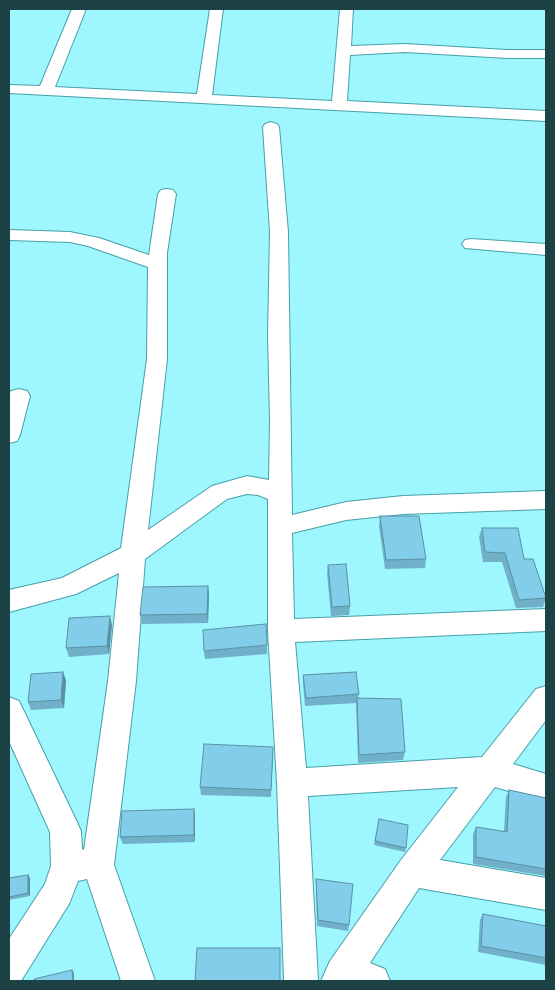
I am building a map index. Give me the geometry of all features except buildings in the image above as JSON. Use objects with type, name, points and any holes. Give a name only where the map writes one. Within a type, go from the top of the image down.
[{"type":"street","points":[[45,92],[79,9]]},
{"type":"street","points":[[204,99],[217,9]]},
{"type":"street","points":[[339,105],[347,9]]},
{"type":"street","points":[[344,51],[405,48],[507,54],[546,54]]},
{"type":"street","points":[[9,89],[546,116]]},
{"type":"street","points":[[271,127],[279,232],[278,336],[281,421],[281,631],[292,783],[301,981]]},
{"type":"street","points":[[9,969],[58,893],[82,865],[122,681],[133,554],[157,360],[158,264],[167,194]]},
{"type":"street","points":[[9,235],[70,237],[93,242],[158,264]]},
{"type":"street","points":[[471,244],[546,250]]},
{"type":"street","points":[[9,435],[19,396]]},
{"type":"street","points":[[9,601],[67,587],[133,554],[220,492],[247,485],[260,486],[280,494]]},
{"type":"street","points":[[280,527],[346,511],[403,505],[546,500]]},
{"type":"street","points":[[281,631],[546,620]]},
{"type":"street","points":[[351,979],[412,871],[489,771],[544,704]]},
{"type":"street","points":[[9,710],[64,831],[138,981]]},
{"type":"street","points":[[292,783],[489,771],[546,788]]},
{"type":"street","points":[[412,871],[546,894]]}]
